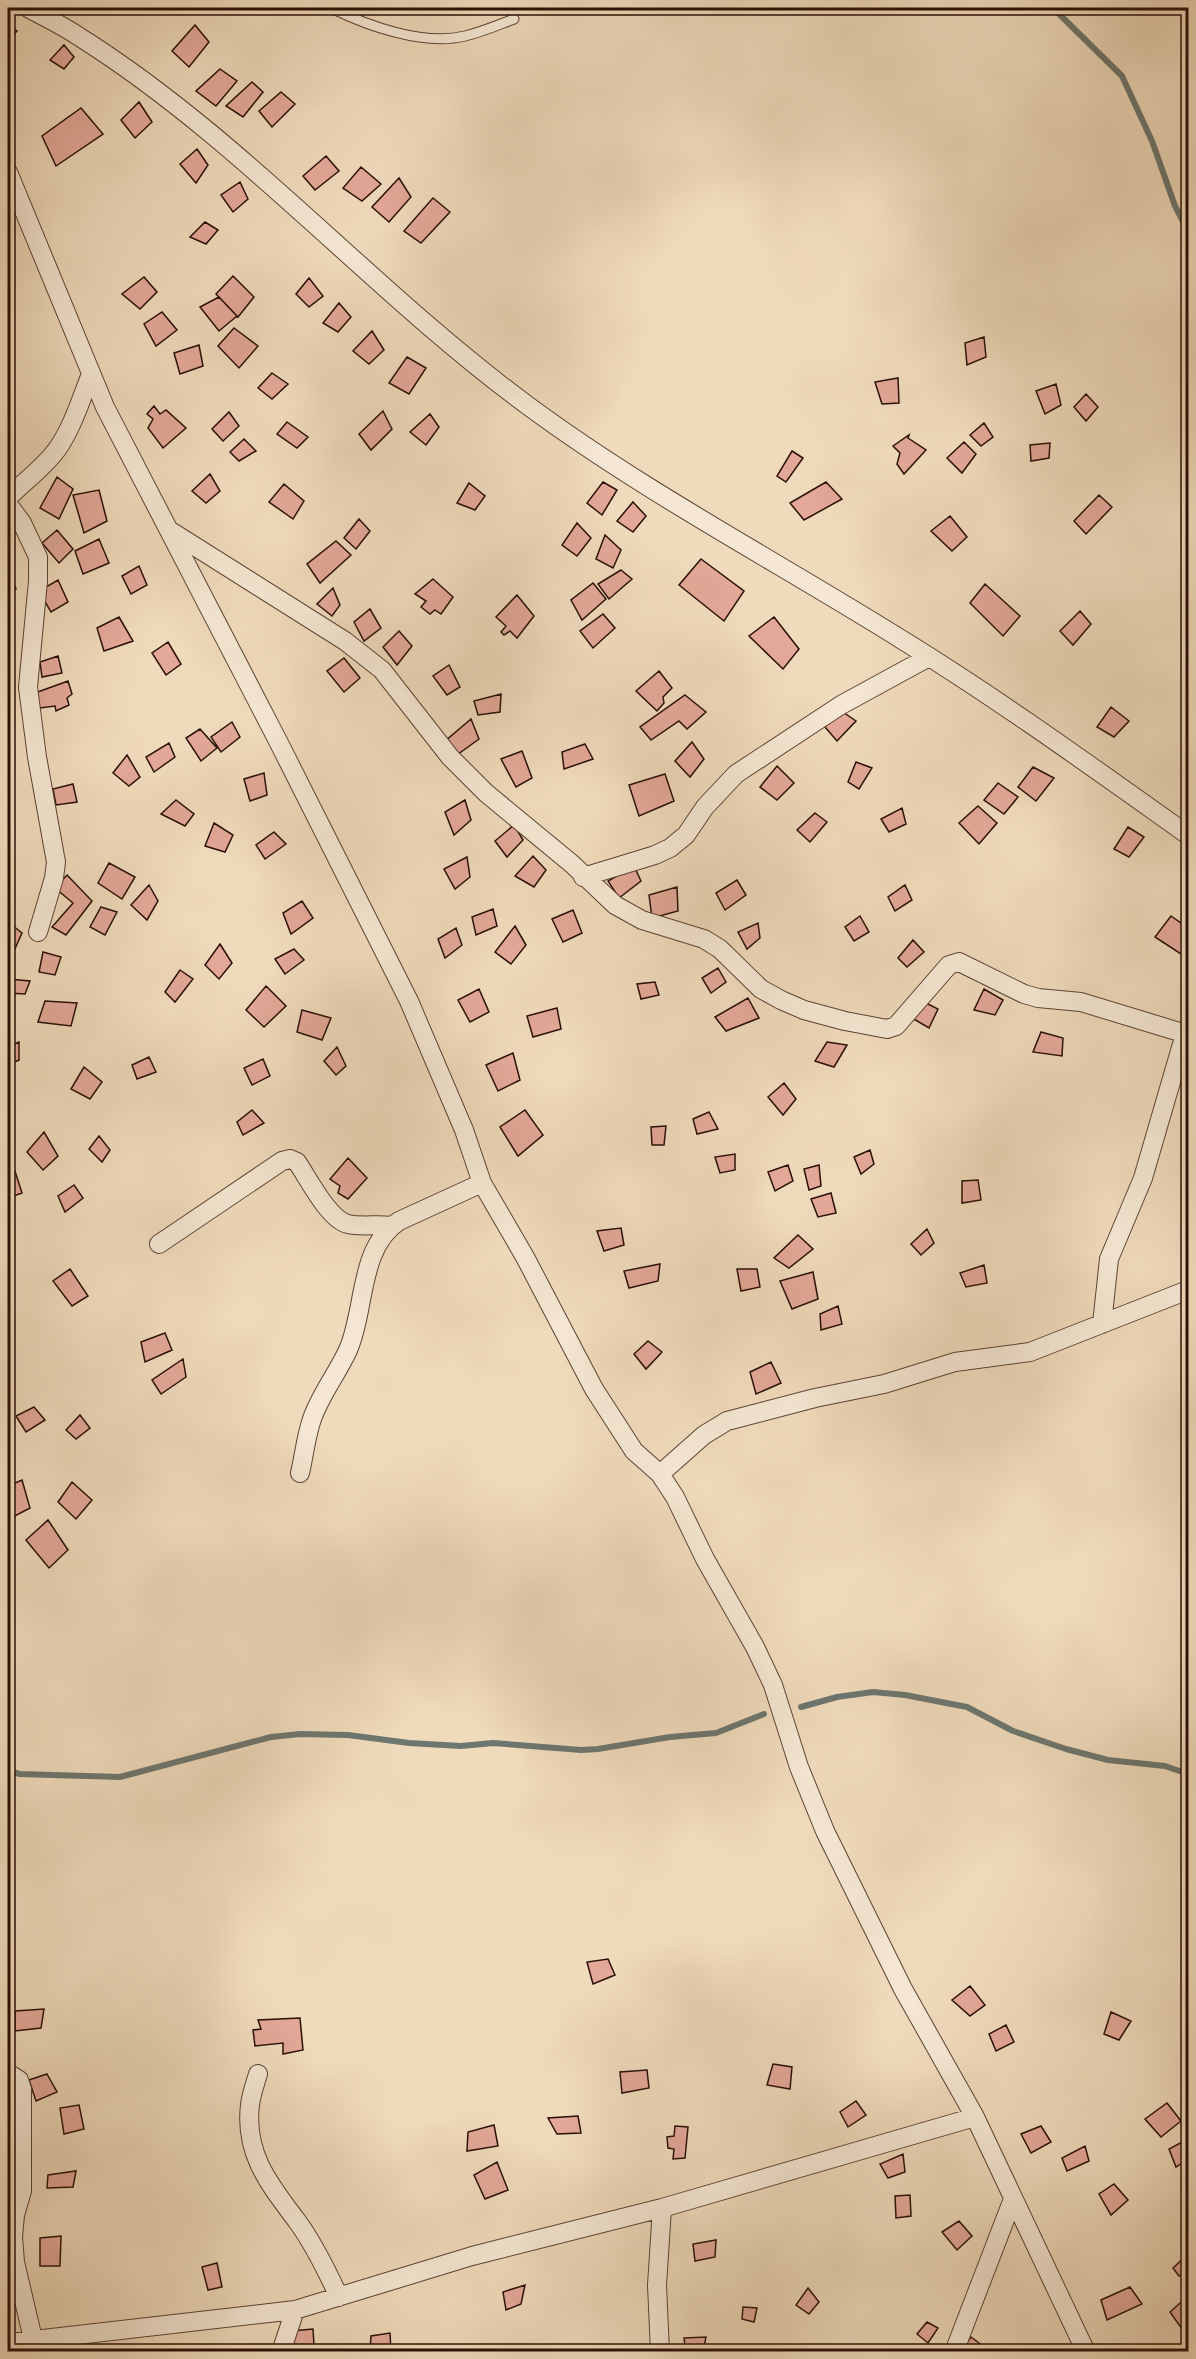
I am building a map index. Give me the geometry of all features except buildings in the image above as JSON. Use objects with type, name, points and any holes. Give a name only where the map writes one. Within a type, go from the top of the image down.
[{"type":"street","points":[[27,8],[86,41],[202,127],[469,360],[528,406],[618,466],[929,657],[1084,761],[1188,835]]},
{"type":"street","points":[[8,172],[110,416],[409,1001],[464,1130],[482,1183],[525,1257],[594,1389],[634,1450],[660,1474],[675,1497],[705,1559],[755,1647],[773,1685],[799,1767],[825,1832],[903,1989],[975,2117],[1086,2352]]},
{"type":"street","points":[[8,498],[34,475],[58,448],[91,374]]},
{"type":"street","points":[[8,504],[22,523],[38,557],[38,581],[28,687],[37,757],[56,862],[52,888],[38,932]]},
{"type":"street","points":[[168,530],[345,641],[382,670],[450,757],[486,793],[572,864],[615,905],[642,920],[704,939],[720,949],[761,989],[781,1000],[804,1010],[887,1029],[896,1026],[950,965],[959,962],[1024,994],[1038,998],[1081,1002],[1187,1032],[1146,1170],[1109,1259],[1102,1324]]},
{"type":"street","points":[[584,877],[655,855],[670,848],[686,835],[720,788],[736,774],[841,705],[929,657]]},
{"type":"street","points":[[159,1244],[282,1161],[290,1159],[297,1162],[338,1220],[348,1224],[391,1226]]},
{"type":"street","points":[[300,1473],[312,1419],[356,1329],[370,1264],[379,1241],[391,1226],[482,1183]]},
{"type":"street","points":[[660,1474],[704,1435],[727,1421],[815,1398],[884,1384],[956,1362],[1030,1352],[1188,1290]]},
{"type":"street","points":[[8,2073],[19,2080],[22,2089],[22,2191],[15,2215],[13,2236],[15,2262],[33,2339]]},
{"type":"street","points":[[258,2074],[250,2105],[250,2135],[261,2171],[298,2222],[323,2263],[339,2297]]},
{"type":"street","points":[[8,2343],[295,2310],[472,2256],[662,2208],[975,2117]]},
{"type":"street","points":[[954,2352],[1013,2199]]},
{"type":"street","points":[[660,2352],[657,2285],[662,2208]]},
{"type":"street","points":[[281,2352],[295,2310]]},
{"type":"lane","points":[[331,8],[357,21],[425,39],[464,36],[514,19]]},
{"type":"waterway","points":[[1053,8],[1122,76],[1152,141],[1175,206],[1188,231]]},
{"type":"waterway","points":[[801,1707],[837,1697],[873,1692],[905,1695],[967,1707],[1013,1731],[1066,1749],[1108,1760],[1165,1766],[1188,1774]]},
{"type":"waterway","points":[[8,1771],[20,1774],[120,1777],[271,1737],[300,1734],[348,1735],[409,1743],[461,1746],[493,1743],[581,1750],[598,1749],[670,1737],[716,1733],[764,1714]]}]
